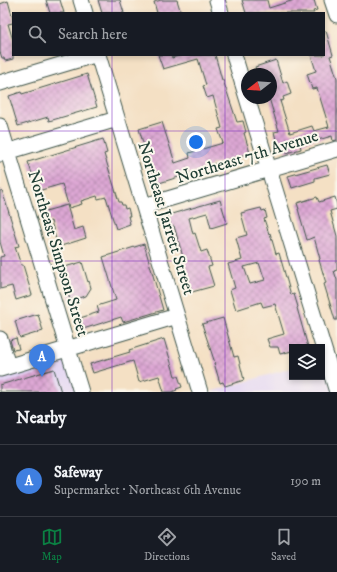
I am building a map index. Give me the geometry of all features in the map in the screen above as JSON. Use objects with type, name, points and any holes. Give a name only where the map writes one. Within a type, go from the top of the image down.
[{"type":"street","points":[[81,0],[85,12]]},
{"type":"street","points":[[217,0],[221,12]]},
{"type":"street","points":[[332,0],[337,15]]},
{"type":"street","points":[[0,83],[91,56]]},
{"type":"street","name":"Northeast Jarrett Street","points":[[98,56],[200,392]]},
{"type":"street","points":[[234,56],[241,78]]},
{"type":"street","points":[[249,104],[337,392]]},
{"type":"street","points":[[4,153],[117,119]]},
{"type":"street","name":"Northeast Simpson Street","points":[[0,126],[4,153],[81,392]]},
{"type":"street","name":"Northeast 7th Avenue","points":[[144,206],[337,149]]},
{"type":"street","points":[[0,339],[4,367],[177,316]]},
{"type":"shaded area","points":[[67,348],[80,392],[0,392],[0,368]]},
{"type":"shaded area","points":[[325,366],[337,392],[210,392],[289,369],[289,380],[325,380]]},
{"type":"building","points":[[46,0],[60,0],[64,12],[50,12]]},
{"type":"building","points":[[98,0],[120,0],[124,12],[102,12]]},
{"type":"building","points":[[161,0],[177,0],[181,12],[157,12],[154,2]]},
{"type":"building","points":[[242,0],[267,0],[269,8],[294,0],[314,0],[317,10],[314,12],[246,12]]},
{"type":"building","points":[[8,1],[12,15],[12,23],[8,24],[12,37],[13,59],[5,61],[0,52],[0,4]]},
{"type":"building","points":[[326,31],[333,55],[330,56],[337,78],[337,140],[333,141],[332,136],[318,140],[318,138],[300,144],[301,149],[286,153],[284,145],[278,147],[274,132],[279,131],[271,104],[277,104],[277,68],[255,67],[276,60],[283,83],[287,81],[291,94],[283,97],[284,100],[280,101],[290,133],[312,126],[314,131],[329,127],[317,88],[312,89],[307,74],[316,71],[311,56],[325,56]]},
{"type":"building","points":[[158,56],[171,56],[172,58],[179,56],[215,56],[237,122],[243,121],[246,132],[244,133],[250,153],[156,184],[139,129],[162,122],[175,163],[190,158],[189,153],[223,143],[218,129],[222,128],[213,96],[207,98],[203,86],[206,85],[198,59],[163,69]]},
{"type":"building","points":[[87,74],[97,107],[49,121],[48,117],[18,126],[9,96],[21,92],[22,94]]},
{"type":"building","points":[[103,139],[107,153],[104,154],[119,202],[124,205],[125,209],[128,208],[130,216],[128,216],[130,224],[116,229],[106,197],[98,199],[97,196],[81,201],[82,204],[69,208],[62,184],[38,191],[28,162]]},
{"type":"building","points":[[327,165],[330,174],[315,178],[315,181],[292,188],[288,176]]},
{"type":"building","points":[[2,190],[19,246],[15,247],[21,265],[23,265],[32,295],[16,300],[12,286],[0,289],[0,257],[4,256],[0,242],[0,191]]},
{"type":"building","points":[[317,197],[319,202],[335,197],[337,205],[337,209],[330,211],[337,236],[337,270],[334,271],[337,280],[337,320],[335,320],[324,284],[326,283],[314,237],[307,240],[297,203]]},
{"type":"building","points":[[220,200],[227,223],[211,228],[207,213],[189,218],[193,234],[195,233],[201,252],[207,250],[212,266],[208,267],[214,286],[192,292],[181,260],[183,257],[174,226],[171,227],[168,215]]},
{"type":"building","points":[[67,205],[74,230],[83,227],[86,238],[58,247],[51,221],[45,223],[42,212]]},
{"type":"building","points":[[261,208],[262,211],[265,210],[267,218],[264,219],[276,254],[279,253],[291,295],[294,294],[307,344],[289,344],[289,352],[280,354],[278,347],[270,347],[267,339],[284,334],[275,304],[263,307],[261,302],[236,310],[230,290],[235,288],[228,264],[242,260],[236,238],[247,235],[241,213]],"holes":[[[259,263],[265,280],[250,284],[244,267]]]},
{"type":"building","points":[[144,244],[163,310],[123,322],[121,317],[80,330],[77,319],[99,312],[97,306],[116,300],[103,257]]},
{"type":"building","points":[[82,262],[91,288],[86,296],[70,300],[61,268]]},
{"type":"building","points":[[38,314],[43,331],[20,338],[15,321]]},
{"type":"building","points":[[223,318],[234,357],[238,356],[244,380],[225,386],[223,382],[220,383],[202,324]]},
{"type":"building","points":[[16,338],[19,349],[13,350],[10,340]]},
{"type":"building","points":[[164,339],[175,376],[178,376],[182,387],[176,389],[177,390],[172,392],[164,392],[159,376],[139,382],[133,361],[93,373],[90,364],[130,352],[129,350]]},
{"type":"building","points":[[54,369],[61,392],[0,392],[0,385]]},
{"type":"place","name":"Safeway","points":[[42,377]]}]
